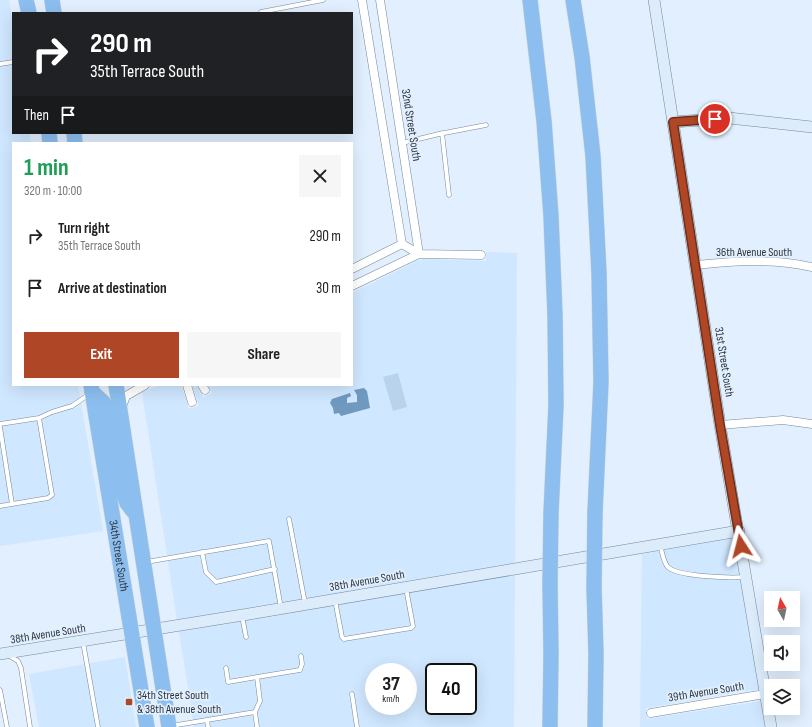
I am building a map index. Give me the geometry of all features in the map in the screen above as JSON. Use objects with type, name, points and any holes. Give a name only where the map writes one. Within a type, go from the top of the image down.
[{"type":"highway","points":[[26,0],[29,12]]},
{"type":"highway","points":[[52,0],[54,12]]},
{"type":"highway","points":[[530,0],[544,121],[556,315],[556,405],[551,513],[550,727]]},
{"type":"highway","points":[[573,0],[582,57],[593,156],[599,273],[601,382],[595,512],[595,727]]},
{"type":"highway","name":"34th Street South","points":[[116,386],[169,726]]},
{"type":"highway","points":[[91,389],[103,402],[107,410],[123,494],[127,503],[137,516]]},
{"type":"highway","name":"34th Street South","points":[[91,389],[147,727]]},
{"type":"street","points":[[362,0],[402,244]]},
{"type":"street","name":"32nd Street South","points":[[380,0],[419,254]]},
{"type":"street","name":"31st Street South","points":[[654,0],[720,425],[739,531],[764,688]]},
{"type":"street","points":[[673,122],[729,118],[812,127]]},
{"type":"street","points":[[402,244],[419,254]]},
{"type":"street","points":[[353,268],[402,244]]},
{"type":"street","points":[[353,286],[419,254],[481,255]]},
{"type":"street","name":"36th Avenue South","points":[[696,265],[736,261],[799,264],[812,267]]},
{"type":"street","points":[[121,414],[126,396],[143,386]]},
{"type":"street","points":[[187,386],[192,402]]},
{"type":"street","points":[[720,425],[783,420],[812,424]]},
{"type":"street","name":"38th Avenue South","points":[[3,654],[335,600],[739,531]]},
{"type":"street","name":"39th Avenue South","points":[[651,713],[764,694]]},
{"type":"street","name":"31st Street South","points":[[769,715],[771,727]]},
{"type":"lane","points":[[261,12],[323,0]]},
{"type":"lane","points":[[0,64],[12,62]]},
{"type":"lane","points":[[402,143],[442,133],[486,125]]},
{"type":"lane","points":[[442,133],[449,196]]},
{"type":"lane","points":[[12,504],[0,426],[40,418],[52,412],[72,406],[91,389]]},
{"type":"lane","points":[[0,506],[48,498],[52,495],[40,418]]},
{"type":"lane","points":[[289,519],[305,605]]},
{"type":"lane","points":[[144,562],[269,541],[281,609]]},
{"type":"lane","points":[[660,545],[667,566],[676,572],[731,578],[746,577]]},
{"type":"lane","points":[[202,552],[206,572],[216,582],[275,569]]},
{"type":"lane","points":[[335,600],[342,638],[344,639],[411,628],[412,626],[406,588]]},
{"type":"lane","points":[[242,615],[246,637]]},
{"type":"lane","points":[[83,641],[98,727]]},
{"type":"lane","points":[[3,654],[18,661],[21,668],[30,727]]},
{"type":"lane","points":[[226,668],[228,682],[300,670],[302,664],[301,656]]},
{"type":"lane","points":[[257,677],[260,701],[255,712],[257,727]]},
{"type":"lane","points":[[0,690],[7,727]]},
{"type":"lane","points":[[352,694],[357,727]]},
{"type":"lane","points":[[169,726],[255,712]]},
{"type":"lane","points":[[207,720],[208,727]]},
{"type":"shaded area","points":[[0,0],[9,0],[12,18],[12,134],[29,134],[31,142],[12,142],[12,386],[78,386],[103,531],[0,546]]},
{"type":"shaded area","points":[[486,252],[517,253],[515,563],[177,620],[142,392],[157,386],[181,386],[189,409],[199,406],[192,386],[197,386],[203,398],[212,393],[208,386],[353,386],[353,293],[419,260],[421,261],[422,259],[486,261]]},
{"type":"shaded area","points":[[398,373],[407,407],[393,411],[383,377]]},
{"type":"shaded area","points":[[364,388],[367,391],[370,408],[341,416],[339,413],[334,414],[330,403],[332,399],[350,393],[351,396],[347,398],[347,403],[357,402],[357,395],[354,390]]},
{"type":"shaded area","points":[[735,538],[759,689],[646,708],[647,719],[761,701],[766,727],[640,727],[642,554]]},
{"type":"shaded area","points":[[515,575],[514,727],[194,727],[179,631]]},
{"type":"shaded area","points":[[125,657],[136,727],[39,727],[29,674]]},
{"type":"place","name":"34th Street South & 38th Avenue South","points":[[129,702]]},
{"type":"route","points":[[715,119],[673,122],[720,425],[741,546]]}]
